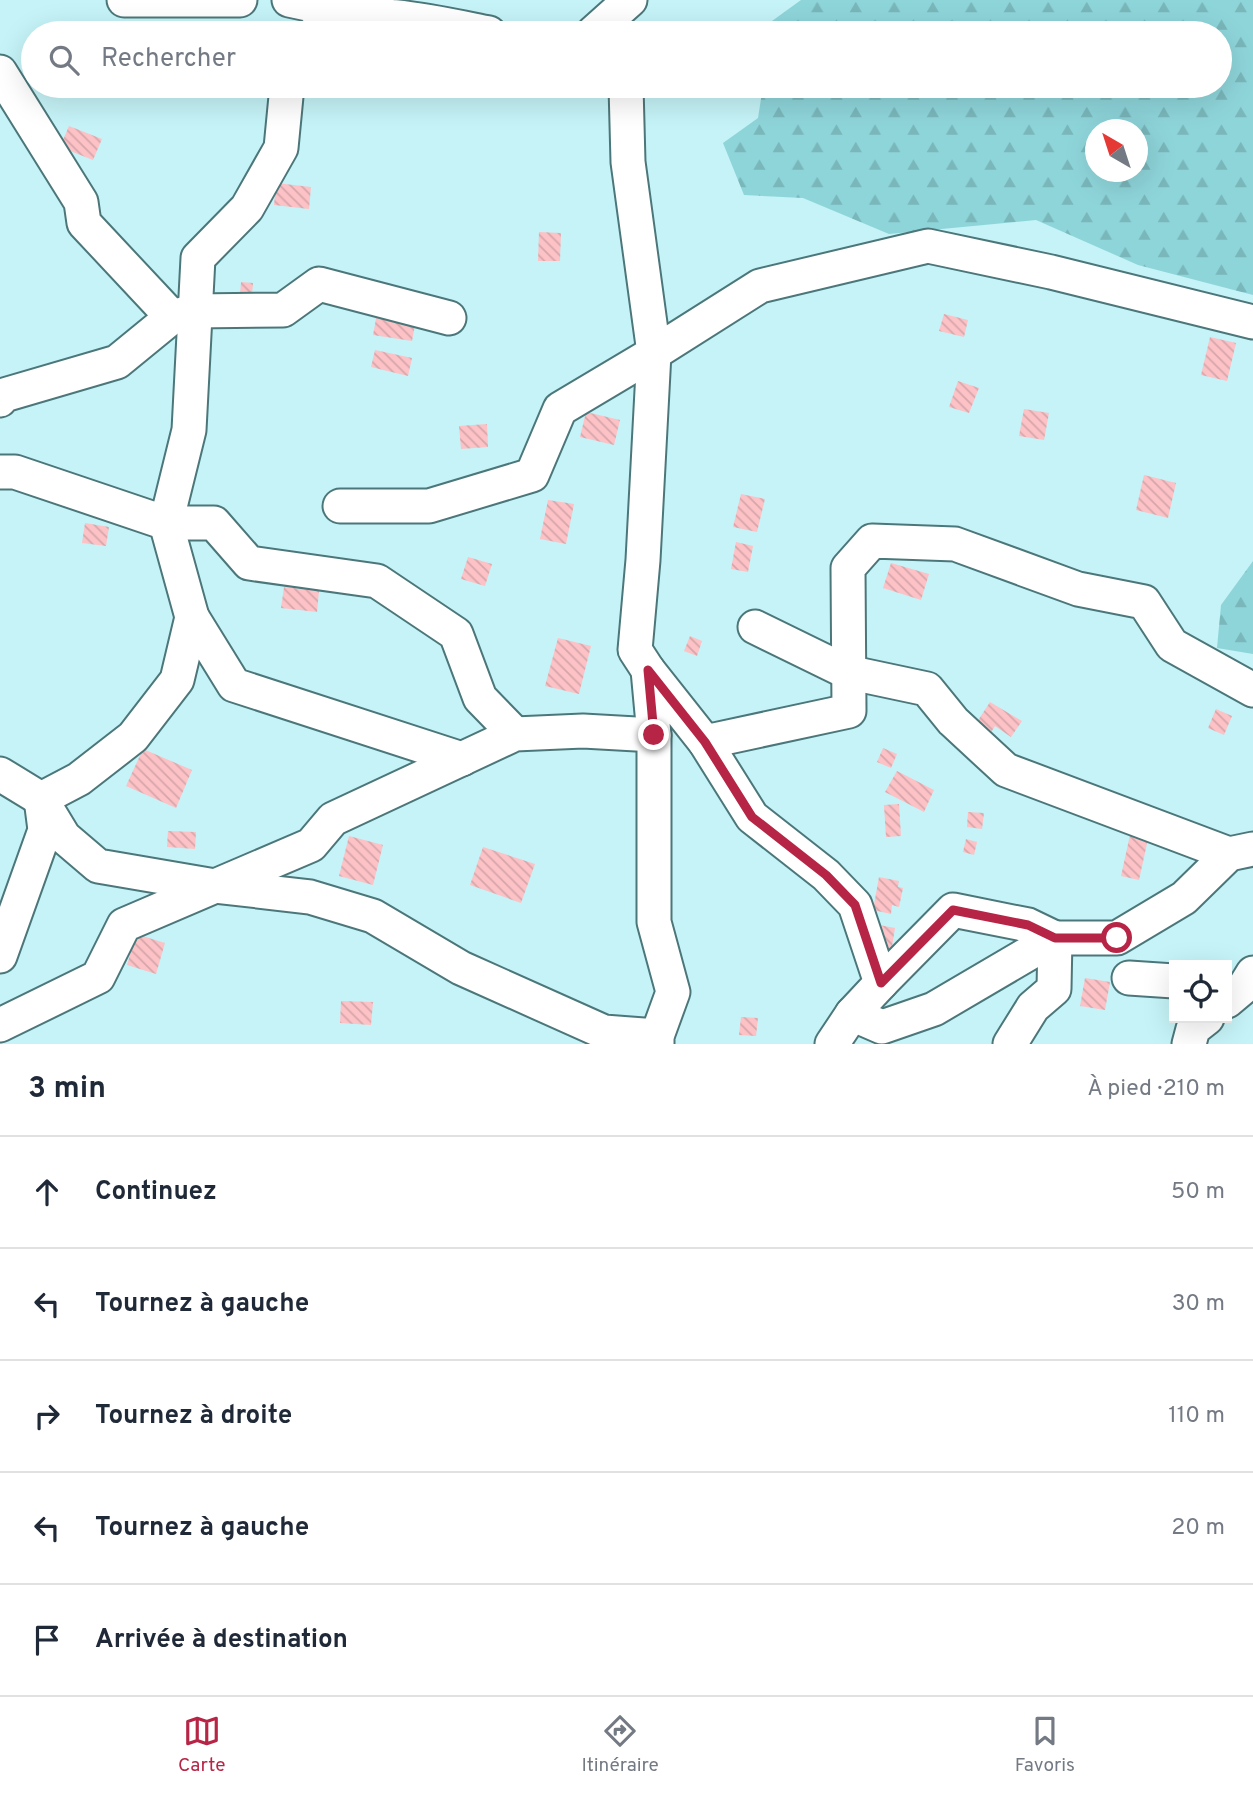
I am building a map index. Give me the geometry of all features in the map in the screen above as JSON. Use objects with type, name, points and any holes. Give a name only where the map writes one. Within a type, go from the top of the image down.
[{"type":"street","points":[[124,0],[240,0]]},
{"type":"street","points":[[289,0],[361,15],[428,21]]},
{"type":"street","points":[[606,21],[630,0]]},
{"type":"street","points":[[637,21],[646,0]]},
{"type":"street","points":[[331,21],[361,15]]},
{"type":"street","points":[[0,72],[81,202],[84,223],[183,314]]},
{"type":"street","points":[[286,98],[281,148],[247,208],[198,258],[183,314],[189,430],[166,523],[192,617],[234,685],[462,759]]},
{"type":"street","points":[[626,98],[628,162],[654,353],[643,560],[635,650],[705,742],[752,817],[826,875],[855,905],[881,983]]},
{"type":"street","points":[[340,506],[429,506],[532,475],[559,410],[760,286],[928,246],[1051,272],[1253,322]]},
{"type":"street","points":[[0,400],[2,396],[117,362],[183,314],[283,310],[319,284],[449,318]]},
{"type":"street","points":[[5,466],[166,523],[214,523],[248,563],[377,581],[456,634],[480,698],[515,734]]},
{"type":"street","points":[[705,742],[849,711],[848,568],[872,541],[955,544],[1078,589],[1144,602],[1172,645],[1253,690]]},
{"type":"street","points":[[41,799],[79,779],[133,737],[177,680],[192,617]]},
{"type":"street","points":[[755,627],[847,672],[927,689],[953,721],[1006,770],[1241,851]]},
{"type":"street","points":[[0,774],[41,799],[64,837],[98,866],[215,886],[310,897],[373,916],[461,968],[604,1032],[657,1040],[673,992],[654,922],[654,735],[648,670]]},
{"type":"street","points":[[0,1025],[98,977],[124,925],[311,845],[333,820],[515,734],[583,731],[654,735]]},
{"type":"street","points":[[0,956],[45,830],[41,799]]},
{"type":"street","points":[[832,1044],[852,1014],[953,910],[1028,925],[1055,938],[1117,938],[1184,898],[1241,851]]},
{"type":"street","points":[[852,1014],[882,1027],[934,1009],[1055,938]]},
{"type":"street","points":[[1010,1044],[1033,1007],[1054,989],[1055,938]]},
{"type":"street","points":[[1129,978],[1169,981]]},
{"type":"street","points":[[1189,1044],[1193,1029],[1201,1023]]},
{"type":"green space","points":[[801,0],[1253,0],[1253,295],[1138,265],[1036,220],[889,234],[803,198],[744,195],[723,143],[758,118],[761,98],[1232,98],[1232,21],[772,21]]},
{"type":"green space","points":[[1253,561],[1253,654],[1217,648],[1221,605]]},
{"type":"building","points":[[69,126],[102,139],[93,160],[60,147]]},
{"type":"building","points":[[276,183],[311,187],[309,209],[274,205]]},
{"type":"building","points":[[539,232],[561,233],[560,261],[538,261]]},
{"type":"building","points":[[241,282],[253,283],[252,295],[240,295]]},
{"type":"building","points":[[378,308],[417,314],[412,341],[373,335]]},
{"type":"building","points":[[944,314],[968,320],[964,337],[939,331]]},
{"type":"building","points":[[1210,337],[1236,343],[1227,381],[1201,375]]},
{"type":"building","points":[[375,350],[412,358],[408,376],[371,367]]},
{"type":"building","points":[[958,381],[979,388],[969,413],[949,407]]},
{"type":"building","points":[[1024,409],[1049,413],[1044,440],[1019,436]]},
{"type":"building","points":[[586,412],[620,420],[614,445],[580,437]]},
{"type":"building","points":[[487,424],[488,447],[461,449],[459,426]]},
{"type":"building","points":[[1144,475],[1176,483],[1168,518],[1136,510]]},
{"type":"building","points":[[741,494],[765,499],[757,532],[733,527]]},
{"type":"building","points":[[548,500],[574,504],[566,544],[540,539]]},
{"type":"building","points":[[85,523],[109,527],[106,546],[82,543]]},
{"type":"building","points":[[736,542],[753,546],[748,572],[731,569]]},
{"type":"building","points":[[468,557],[492,564],[485,586],[461,579]]},
{"type":"building","points":[[891,563],[929,574],[921,600],[883,588]]},
{"type":"building","points":[[284,587],[319,591],[317,612],[281,608]]},
{"type":"building","points":[[690,636],[702,641],[697,656],[684,651]]},
{"type":"building","points":[[558,638],[591,646],[579,694],[545,686]]},
{"type":"building","points":[[990,702],[1022,721],[1011,737],[995,726],[990,734],[975,725]]},
{"type":"building","points":[[1216,709],[1232,716],[1224,735],[1208,728]]},
{"type":"building","points":[[883,748],[897,754],[891,768],[877,762]]},
{"type":"building","points":[[143,749],[192,770],[176,808],[126,786]]},
{"type":"building","points":[[897,771],[934,790],[924,812],[885,792]]},
{"type":"building","points":[[899,804],[901,836],[886,837],[884,805]]},
{"type":"building","points":[[968,812],[984,813],[982,829],[967,827]]},
{"type":"building","points":[[168,831],[196,832],[195,849],[167,847]]},
{"type":"building","points":[[1130,835],[1148,839],[1139,880],[1121,876]]},
{"type":"building","points":[[349,836],[383,845],[373,885],[339,876]]},
{"type":"building","points":[[966,839],[977,842],[974,855],[963,852]]},
{"type":"building","points":[[483,847],[535,864],[521,903],[470,885]]},
{"type":"building","points":[[879,877],[899,881],[898,887],[903,888],[899,907],[892,905],[891,914],[873,910]]},
{"type":"building","points":[[879,925],[895,928],[891,953],[875,950]]},
{"type":"building","points":[[136,934],[165,943],[156,974],[127,965]]},
{"type":"building","points":[[1085,978],[1110,982],[1105,1010],[1080,1006]]},
{"type":"building","points":[[341,1001],[373,1002],[371,1025],[340,1023]]},
{"type":"building","points":[[741,1017],[758,1018],[756,1036],[739,1035]]},
{"type":"route","points":[[654,735],[648,670],[705,742],[752,817],[826,875],[855,905],[881,983],[953,910],[1028,925],[1055,938],[1117,938]]}]
